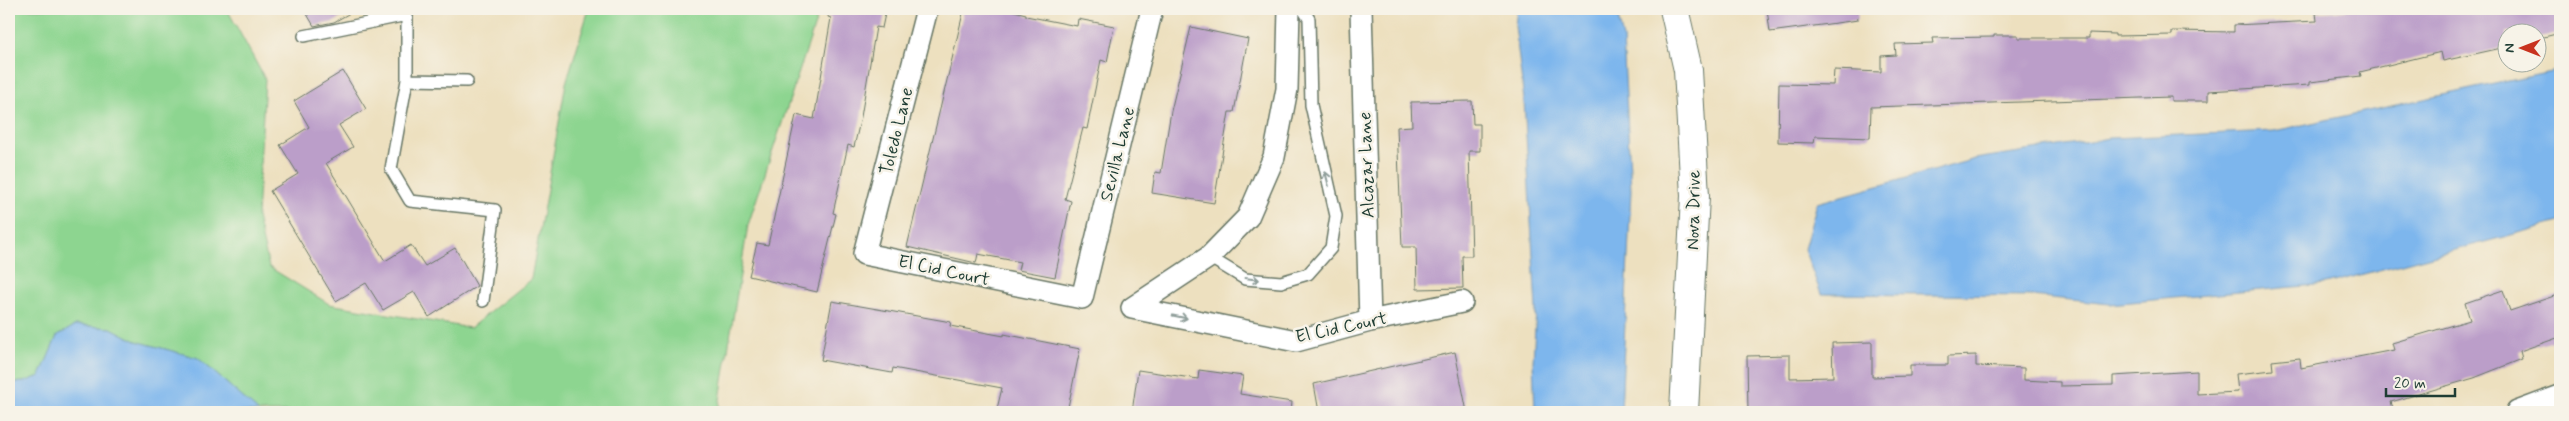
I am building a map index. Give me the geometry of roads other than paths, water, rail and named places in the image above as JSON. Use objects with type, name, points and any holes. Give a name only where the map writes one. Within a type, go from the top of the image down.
[{"type":"street","name":"Toledo Lane","points":[[864,254],[927,9]]},
{"type":"street","name":"Sevilla Lane","points":[[1082,298],[1152,9]]},
{"type":"street","points":[[1209,257],[1248,217],[1274,157],[1287,89],[1289,9]]},
{"type":"street","name":"Alcazar Lane","points":[[1361,9],[1370,321]]},
{"type":"street","name":"Nova Drive","points":[[1674,9],[1688,70],[1695,196],[1684,412]]},
{"type":"street","name":"El Cid Court","points":[[864,254],[1082,298]]},
{"type":"street","name":"El Cid Court","points":[[1209,257],[1132,308],[1296,341],[1370,321],[1462,302]]},
{"type":"street","points":[[2518,412],[2560,396]]},
{"type":"lane","points":[[1209,257],[1245,278],[1281,282],[1308,274],[1331,248],[1336,216],[1311,105],[1309,19],[1303,9]]},
{"type":"lane","points":[[304,36],[407,12],[407,80],[391,168],[410,201],[496,210],[483,301]]},
{"type":"lane","points":[[407,80],[468,81]]},
{"type":"water","points":[[1517,9],[1616,9],[1623,38],[1631,190],[1621,412],[1535,412],[1533,362],[1536,309],[1524,100],[1515,26]]},
{"type":"water","points":[[2560,70],[2560,222],[2326,284],[2110,304],[2032,296],[1821,294],[1804,249],[1817,203],[1975,159],[2110,138],[2274,131]]},
{"type":"water","points":[[76,325],[111,328],[136,341],[198,358],[259,412],[9,412],[9,383],[24,382],[40,376],[57,336]]}]
